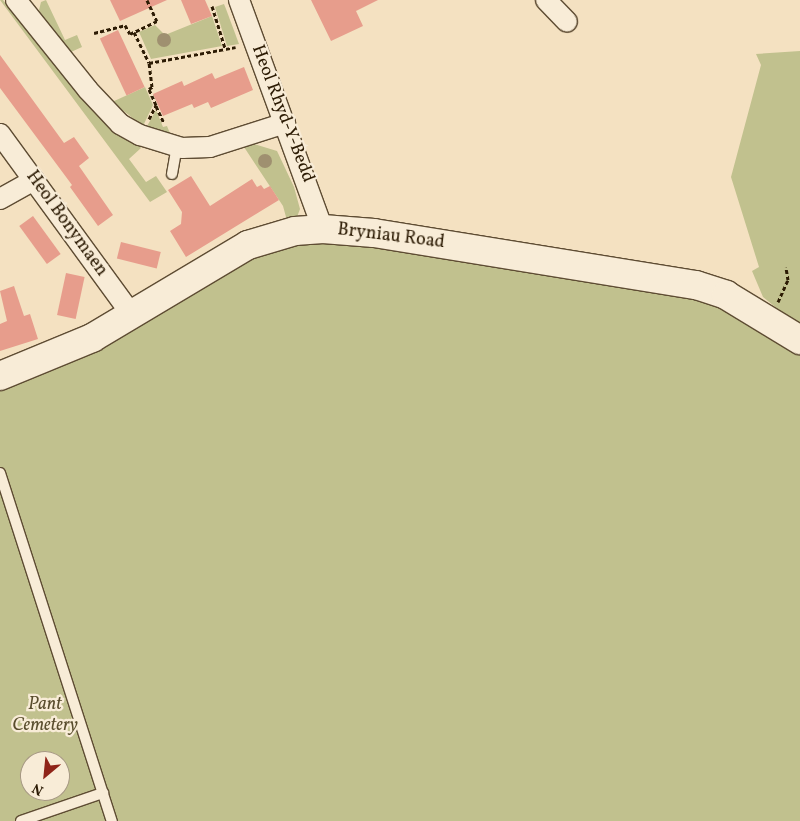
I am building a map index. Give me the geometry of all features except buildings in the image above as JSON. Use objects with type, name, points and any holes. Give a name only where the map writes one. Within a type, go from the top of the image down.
[{"type":"street","name":"Heol Rhyd-Y-Bedd","points":[[239,0],[323,228]]},
{"type":"street","points":[[546,0],[567,22]]},
{"type":"street","points":[[19,1],[88,90],[120,124],[140,136],[177,147],[210,147],[285,123]]},
{"type":"street","name":"Heol Bonymaen","points":[[0,134],[132,315]]},
{"type":"street","points":[[0,199],[34,180]]},
{"type":"street","name":"Bryniau Road","points":[[0,376],[92,338],[248,244],[295,231],[323,228],[384,235],[696,285],[726,295],[800,340]]},
{"type":"lane","points":[[172,174],[177,147]]},
{"type":"lane","points":[[0,473],[112,821]]},
{"type":"lane","points":[[21,821],[103,793]]},
{"type":"path","points":[[94,32],[126,25],[130,34],[157,21],[147,0]]},
{"type":"path","points":[[212,6],[225,48]]},
{"type":"path","points":[[134,32],[149,63],[152,88],[149,89],[164,124]]},
{"type":"path","name":"Heol Rhyd-Y-Bedd","points":[[149,63],[244,46]]},
{"type":"path","points":[[150,118],[156,105]]},
{"type":"path","points":[[766,319],[782,295],[788,280],[786,267]]},
{"type":"green space","points":[[0,0],[3,0],[57,65],[139,145],[141,148],[129,159],[146,182],[156,176],[167,192],[150,202]]},
{"type":"green space","points":[[46,0],[65,40],[77,35],[82,47],[71,52],[48,26],[39,10],[41,2]]},
{"type":"green space","points":[[224,4],[239,44],[227,46],[215,7]]},
{"type":"green space","points":[[212,16],[222,46],[151,59],[139,32],[155,25],[165,35]]},
{"type":"green space","points":[[800,51],[800,327],[763,297],[752,271],[759,267],[731,177],[761,65],[756,54]]},
{"type":"green space","points":[[145,87],[153,105],[143,126],[112,102]]},
{"type":"green space","points":[[156,110],[163,127],[167,126],[171,136],[146,128]]},
{"type":"green space","points":[[254,144],[277,151],[294,187],[300,209],[297,217],[291,220],[286,217],[283,206],[244,147]]},
{"type":"green space","name":"Pant Cemetery","points":[[343,239],[698,297],[742,315],[800,352],[800,821],[0,821],[0,391],[95,352],[241,258],[281,246]]}]
